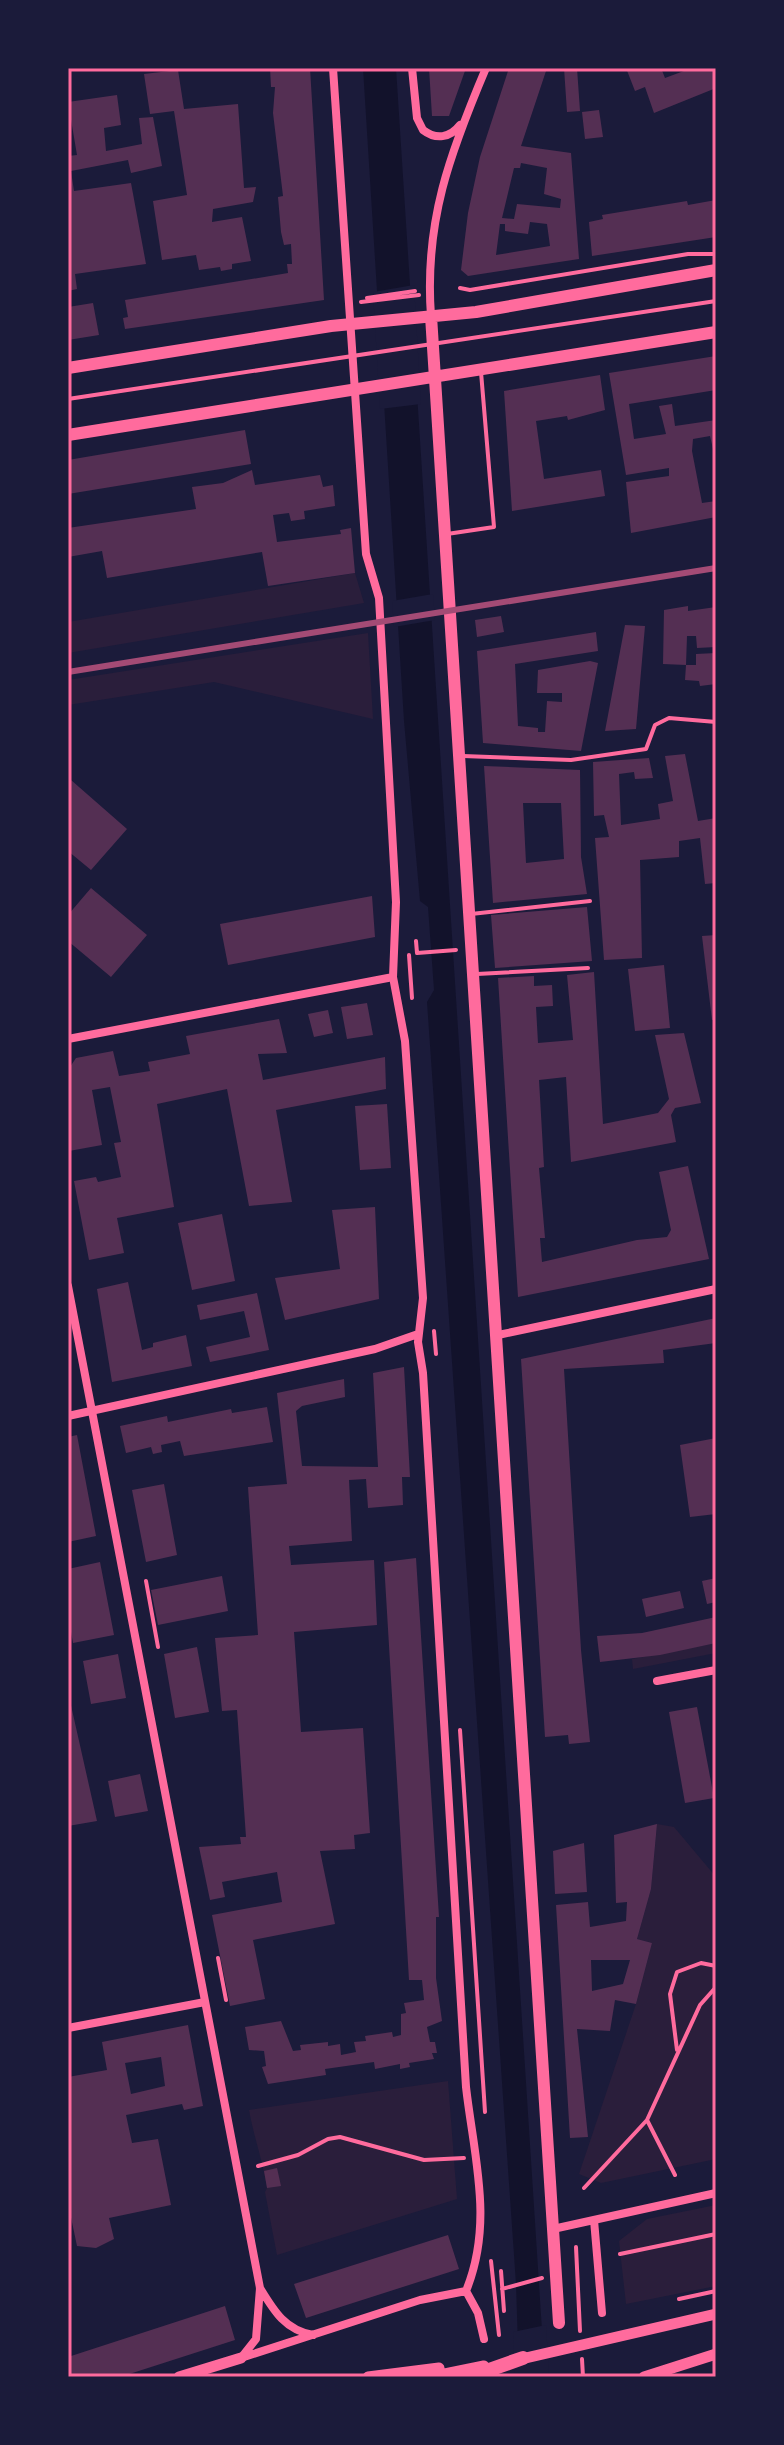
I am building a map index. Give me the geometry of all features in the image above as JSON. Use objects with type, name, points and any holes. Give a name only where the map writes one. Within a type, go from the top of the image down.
[{"type":"highway","points":[[469,2377],[523,2358]]},
{"type":"main road","points":[[68,368],[352,324],[476,312],[716,270]]},
{"type":"main road","points":[[431,316],[559,2323]]},
{"type":"main road","points":[[68,435],[716,332]]},
{"type":"main road","points":[[430,2377],[716,2314]]},
{"type":"main road","points":[[644,2377],[716,2354]]},
{"type":"main road","points":[[179,2377],[241,2358]]},
{"type":"main road","points":[[368,2377],[523,2358]]},
{"type":"street","points":[[333,68],[366,554],[380,609],[396,902],[393,977],[404,1032],[423,1298],[418,1334],[466,2087],[475,2132],[481,2210],[478,2261],[466,2291]]},
{"type":"street","points":[[412,68],[417,118],[423,130],[444,137],[453,133],[465,118]]},
{"type":"street","points":[[431,316],[428,267],[442,181],[486,68]]},
{"type":"street","points":[[68,1039],[393,977]]},
{"type":"street","points":[[68,1286],[260,2288],[256,2339],[241,2358]]},
{"type":"street","points":[[498,1335],[716,1289]]},
{"type":"street","points":[[68,1416],[375,1349],[418,1334]]},
{"type":"street","points":[[657,1681],[716,1670]]},
{"type":"street","points":[[68,2028],[205,2002]]},
{"type":"street","points":[[553,2229],[716,2193]]},
{"type":"street","points":[[594,2220],[602,2313]]},
{"type":"street","points":[[260,2288],[274,2311],[290,2328],[313,2335]]},
{"type":"street","points":[[241,2358],[420,2300],[466,2291]]},
{"type":"street","points":[[466,2291],[478,2313],[484,2339]]},
{"type":"lane","points":[[460,288],[470,290],[688,254],[716,254]]},
{"type":"lane","points":[[68,399],[716,301]]},
{"type":"lane","points":[[446,534],[494,527],[481,370]]},
{"type":"lane","points":[[461,756],[582,759],[646,749],[655,725],[669,718],[716,722]]},
{"type":"lane","points":[[471,914],[590,901]]},
{"type":"lane","points":[[475,974],[588,968]]},
{"type":"path","points":[[367,300],[415,293]]},
{"type":"path","points":[[416,941],[417,953],[456,950]]},
{"type":"path","points":[[408,942],[413,1011]]},
{"type":"path","points":[[434,1323],[437,1370]]},
{"type":"path","points":[[146,1581],[158,1647]]},
{"type":"path","points":[[459,1717],[486,2125]]},
{"type":"path","points":[[218,1958],[226,2000]]},
{"type":"path","points":[[678,2053],[671,2021],[672,1982],[677,1972],[687,1966],[701,1963],[716,1966]]},
{"type":"path","points":[[584,2188],[647,2120],[700,2005],[716,1987]]},
{"type":"path","points":[[647,2120],[675,2175]]},
{"type":"path","points":[[258,2166],[298,2155],[328,2139],[340,2137],[424,2160],[474,2157]]},
{"type":"path","points":[[620,2254],[716,2234]]},
{"type":"path","points":[[576,2247],[580,2333]]},
{"type":"path","points":[[491,2255],[491,2284],[497,2299],[499,2335]]},
{"type":"path","points":[[501,2271],[504,2311]]},
{"type":"path","points":[[502,2289],[542,2278]]},
{"type":"path","points":[[679,2299],[716,2291]]},
{"type":"path","points":[[581,2348],[583,2377]]},
{"type":"shaded area","points":[[363,68],[396,68],[545,2377],[519,2377],[516,2284],[427,1002],[434,990],[428,907],[420,901],[404,721]]},
{"type":"shaded area","points":[[355,573],[364,603],[68,653],[68,622]]},
{"type":"shaded area","points":[[368,633],[373,719],[214,682],[68,705],[68,680]]},
{"type":"shaded area","points":[[716,1643],[716,1653],[633,1669],[632,1659]]},
{"type":"shaded area","points":[[657,1824],[674,1827],[716,1877],[716,2159],[601,2183],[579,2174],[636,2004],[652,1943],[637,1939],[651,1889]]},
{"type":"shaded area","points":[[448,2081],[457,2199],[277,2255],[265,2192],[267,2188],[249,2110]]},
{"type":"shaded area","points":[[716,2205],[716,2286],[626,2304],[619,2241],[647,2219]]},
{"type":"pier","points":[[414,285],[421,404],[380,409],[373,292]]},
{"type":"pier","points":[[433,594],[435,620],[394,627],[392,601]]},
{"type":"pier","points":[[546,2325],[549,2377],[515,2377],[513,2332]]},
{"type":"building","points":[[270,68],[310,68],[324,300],[125,329],[123,318],[128,317],[125,300],[288,273],[287,264],[292,264],[291,244],[284,245],[281,232],[278,197],[283,196],[273,113],[275,87],[271,87]]},
{"type":"building","points":[[429,68],[466,68],[449,116],[432,116]]},
{"type":"building","points":[[509,68],[547,68],[521,146],[571,153],[579,259],[468,276],[461,270],[468,213],[480,157]],"holes":[[[521,163],[547,168],[544,194],[561,199],[560,208],[517,204],[514,219],[502,218],[514,168],[520,168]],[[530,222],[547,224],[550,246],[496,255],[500,224],[505,224],[505,231],[528,234]]]},
{"type":"building","points":[[564,68],[577,68],[580,111],[567,112]]},
{"type":"building","points":[[626,68],[661,68],[665,78],[692,68],[716,68],[716,88],[654,113],[645,87],[635,91]]},
{"type":"building","points":[[178,70],[184,109],[238,104],[244,188],[256,187],[253,202],[213,209],[212,222],[242,217],[251,261],[232,264],[232,269],[199,270],[196,255],[162,260],[153,201],[187,195],[174,111],[150,114],[144,74]]},
{"type":"building","points":[[117,95],[121,125],[104,128],[106,151],[142,144],[139,118],[153,117],[162,166],[131,173],[128,160],[71,171],[74,191],[131,183],[146,264],[75,274],[77,289],[68,291],[68,156],[77,155],[68,102]]},
{"type":"building","points":[[599,110],[603,137],[585,139],[582,112]]},
{"type":"building","points":[[716,200],[716,237],[592,256],[589,222],[603,219],[602,215],[687,201],[688,205]]},
{"type":"building","points":[[93,303],[99,335],[68,340],[68,307]]},
{"type":"building","points":[[716,356],[716,390],[629,404],[634,439],[666,434],[659,406],[672,404],[675,426],[716,420],[716,462],[710,436],[693,439],[692,451],[702,503],[716,501],[716,517],[631,533],[626,482],[669,476],[669,468],[626,475],[609,373]]},
{"type":"building","points":[[600,375],[605,410],[568,420],[567,416],[536,421],[544,479],[601,470],[605,496],[512,511],[504,391]]},
{"type":"building","points":[[245,430],[251,464],[68,494],[68,460]]},
{"type":"building","points":[[252,470],[255,485],[320,475],[323,487],[333,485],[335,506],[304,511],[305,519],[291,521],[289,513],[273,515],[277,542],[341,534],[340,530],[351,528],[355,573],[268,586],[262,552],[107,578],[102,551],[68,557],[68,528],[196,509],[192,487],[223,483]]},
{"type":"building","points":[[688,606],[688,611],[716,607],[716,647],[697,648],[696,636],[687,636],[686,665],[663,664],[664,610]]},
{"type":"building","points":[[501,616],[504,632],[477,637],[475,620]]},
{"type":"building","points":[[625,625],[645,626],[636,729],[605,731]]},
{"type":"building","points":[[596,632],[598,651],[515,664],[518,726],[545,732],[547,701],[562,702],[562,693],[537,693],[538,670],[590,661],[598,663],[581,751],[483,743],[477,651]]},
{"type":"building","points":[[716,653],[716,684],[700,686],[699,681],[685,680],[686,665],[696,665],[696,654]]},
{"type":"building","points":[[685,754],[698,821],[716,818],[716,883],[705,884],[700,838],[679,841],[679,857],[640,860],[642,958],[604,960],[595,838],[609,837],[604,815],[594,816],[593,762],[649,758],[653,778],[635,779],[634,772],[619,774],[621,825],[660,819],[658,804],[673,801],[665,756]]},
{"type":"building","points":[[484,766],[580,770],[581,857],[587,894],[493,903]],"holes":[[[523,803],[561,803],[564,859],[526,863]]]},
{"type":"building","points":[[71,780],[127,829],[91,870],[68,851]]},
{"type":"building","points":[[91,888],[147,935],[111,977],[68,941],[68,915]]},
{"type":"building","points":[[372,896],[375,937],[228,965],[220,924]]},
{"type":"building","points":[[587,907],[592,961],[495,968],[491,915]]},
{"type":"building","points":[[716,935],[716,1019],[712,1020],[702,936]]},
{"type":"building","points":[[664,965],[670,1028],[635,1031],[628,969]]},
{"type":"building","points":[[594,972],[603,1124],[658,1113],[669,1099],[655,1035],[684,1033],[701,1103],[675,1108],[671,1115],[676,1142],[571,1162],[566,1077],[539,1080],[544,1167],[539,1168],[545,1238],[540,1238],[542,1262],[637,1240],[667,1237],[671,1230],[659,1172],[688,1166],[709,1259],[518,1297],[498,978],[534,976],[534,986],[552,985],[553,1006],[536,1007],[538,1043],[573,1040],[567,975]]},
{"type":"building","points":[[367,1003],[373,1035],[347,1039],[341,1007]]},
{"type":"building","points":[[328,1010],[333,1033],[314,1037],[308,1014]]},
{"type":"building","points":[[279,1019],[287,1053],[258,1054],[263,1080],[385,1057],[386,1089],[276,1110],[292,1202],[249,1206],[227,1089],[157,1104],[174,1207],[117,1218],[124,1253],[89,1260],[74,1181],[96,1177],[98,1182],[121,1177],[114,1143],[121,1142],[110,1087],[92,1090],[102,1145],[69,1151],[68,1070],[76,1058],[113,1051],[119,1076],[150,1071],[148,1062],[190,1054],[186,1036]]},
{"type":"building","points":[[387,1104],[391,1168],[360,1170],[355,1106]]},
{"type":"building","points":[[375,1207],[379,1299],[285,1320],[275,1278],[340,1269],[332,1210]]},
{"type":"building","points":[[222,1214],[235,1281],[192,1290],[178,1223]]},
{"type":"building","points":[[128,1282],[142,1350],[153,1347],[153,1343],[186,1335],[192,1366],[112,1382],[97,1289]]},
{"type":"building","points":[[257,1293],[269,1350],[210,1362],[206,1347],[250,1337],[244,1311],[200,1320],[197,1305]]},
{"type":"building","points":[[716,1318],[716,1343],[663,1350],[664,1363],[564,1369],[581,1650],[590,1742],[569,1744],[568,1735],[545,1737],[521,1359]]},
{"type":"building","points":[[404,1367],[410,1477],[402,1477],[403,1505],[368,1508],[366,1479],[349,1480],[352,1541],[289,1546],[291,1565],[374,1560],[377,1625],[294,1632],[301,1732],[363,1728],[370,1833],[354,1835],[355,1849],[320,1851],[335,1924],[253,1940],[265,1999],[230,2006],[212,1915],[282,1902],[277,1872],[222,1882],[225,1897],[210,1900],[199,1847],[241,1844],[240,1837],[246,1837],[237,1710],[222,1711],[215,1638],[258,1635],[248,1487],[287,1484],[277,1393],[344,1379],[345,1397],[302,1406],[296,1411],[302,1466],[378,1467],[373,1373]]},
{"type":"building","points":[[267,1407],[273,1442],[184,1456],[180,1441],[161,1445],[162,1452],[153,1454],[151,1447],[126,1453],[120,1426],[167,1416],[168,1422],[231,1409],[232,1413]]},
{"type":"building","points":[[77,1435],[96,1536],[68,1542],[68,1437]]},
{"type":"building","points":[[716,1438],[716,1514],[690,1517],[680,1445]]},
{"type":"building","points":[[164,1484],[177,1555],[146,1562],[132,1490]]},
{"type":"building","points":[[416,1558],[439,1917],[436,1917],[436,1978],[442,2021],[427,2027],[430,2042],[435,2042],[437,2053],[432,2053],[434,2059],[409,2063],[410,2067],[400,2069],[400,2064],[375,2069],[374,2062],[325,2069],[326,2075],[268,2084],[262,2067],[266,2066],[264,2051],[249,2050],[245,2027],[281,2021],[293,2051],[301,2050],[300,2045],[328,2042],[328,2046],[340,2044],[341,2055],[356,2052],[354,2042],[366,2041],[365,2036],[392,2032],[393,2037],[401,2035],[401,2014],[406,2013],[404,2003],[424,2000],[422,1980],[409,1980],[384,1562]]},
{"type":"building","points":[[100,1562],[114,1635],[73,1643],[68,1615],[68,1569]]},
{"type":"building","points":[[222,1576],[228,1611],[158,1625],[151,1590]]},
{"type":"building","points":[[716,1578],[716,1602],[707,1604],[702,1581]]},
{"type":"building","points":[[680,1591],[684,1608],[646,1617],[642,1599]]},
{"type":"building","points":[[716,1617],[716,1643],[660,1655],[600,1662],[597,1636],[642,1633]]},
{"type":"building","points":[[197,1647],[209,1712],[175,1718],[164,1654]]},
{"type":"building","points":[[118,1654],[126,1698],[91,1704],[83,1661]]},
{"type":"building","points":[[68,1692],[97,1821],[68,1826]]},
{"type":"building","points":[[697,1707],[714,1798],[685,1803],[669,1712]]},
{"type":"building","points":[[140,1774],[148,1811],[115,1817],[108,1781]]},
{"type":"building","points":[[657,1824],[651,1889],[637,1939],[652,1943],[636,2004],[615,2000],[610,2031],[577,2029],[588,2137],[570,2138],[556,1905],[588,1902],[590,1927],[626,1921],[627,1902],[616,1903],[614,1835]],"holes":[[[591,1960],[630,1960],[623,1984],[592,1991]]]},
{"type":"building","points":[[584,1843],[587,1892],[555,1894],[553,1851]]},
{"type":"building","points":[[188,2025],[203,2106],[184,2110],[182,2104],[126,2115],[132,2143],[158,2139],[171,2205],[109,2218],[114,2239],[96,2248],[77,2246],[68,2203],[68,2077],[107,2070],[102,2042]],"holes":[[[161,2057],[165,2086],[131,2094],[125,2063]]]},
{"type":"building","points":[[277,2168],[281,2186],[267,2188],[264,2171]]},
{"type":"building","points":[[448,2235],[459,2269],[306,2318],[294,2284]]},
{"type":"building","points":[[225,2306],[235,2340],[120,2377],[68,2377],[68,2357]]},
{"type":"railway","points":[[68,672],[716,568]]}]
